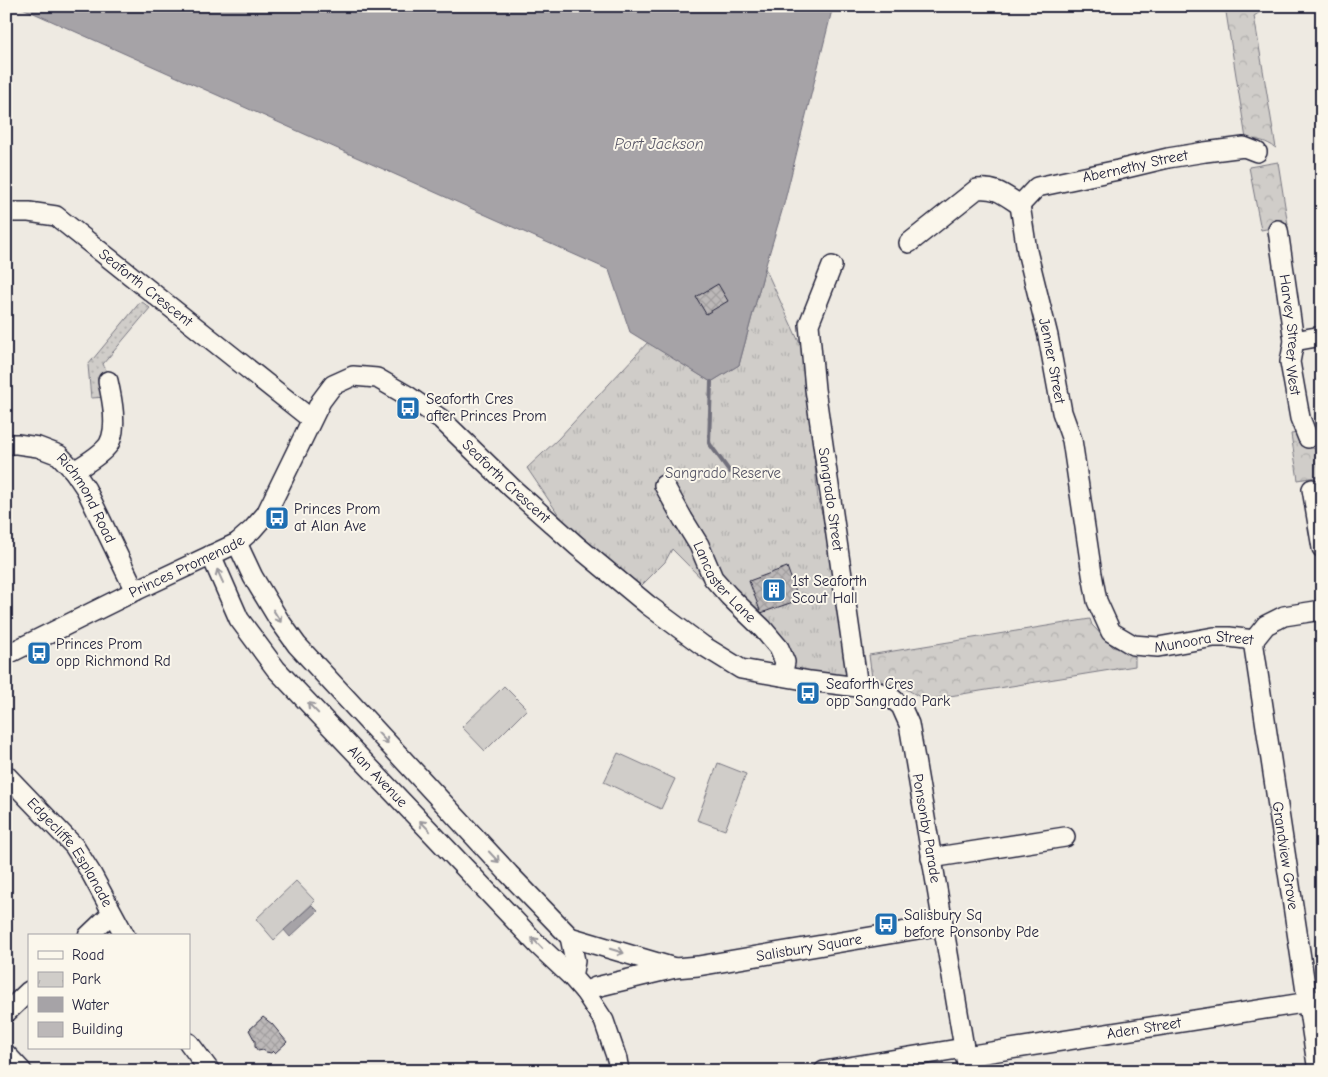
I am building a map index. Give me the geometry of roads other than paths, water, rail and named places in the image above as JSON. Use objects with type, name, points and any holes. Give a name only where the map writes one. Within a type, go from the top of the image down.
[{"type":"street","name":"Abernethy Street","points":[[1020,205],[1037,187],[1168,158],[1205,152],[1244,147],[1257,152]]},
{"type":"street","points":[[915,238],[977,189],[988,188],[997,191],[1020,205]]},
{"type":"street","name":"Jenner Street","points":[[1020,205],[1026,251],[1048,336],[1062,412],[1072,440],[1096,592],[1111,632]]},
{"type":"street","name":"Seaforth Crescent","points":[[6,212],[29,212],[56,216],[311,419],[320,401],[333,385],[353,376],[376,378],[408,396],[441,419],[512,488],[577,546],[702,645],[741,669],[858,687]]},
{"type":"street","name":"Harvey Street West","points":[[1278,230],[1294,341],[1290,362],[1300,418],[1308,438]]},
{"type":"street","name":"Sangrado Street","points":[[832,266],[809,324],[815,390],[858,687]]},
{"type":"street","points":[[1294,341],[1322,336]]},
{"type":"street","points":[[74,471],[108,445],[114,430],[108,381]]},
{"type":"street","name":"Princes Promenade","points":[[6,655],[237,542],[252,530],[266,514],[311,419]]},
{"type":"street","name":"Richmond Road","points":[[6,444],[38,447],[59,455],[74,471],[86,489],[135,591]]},
{"type":"street","name":"Lancaster Lane","points":[[664,485],[700,545],[712,578],[780,648],[785,662],[782,676]]},
{"type":"street","points":[[1312,489],[1322,548]]},
{"type":"street","name":"Alan Avenue","points":[[237,542],[253,577],[279,620],[297,645],[570,937],[675,968]]},
{"type":"street","name":"Alan Avenue","points":[[211,555],[240,619],[276,669],[585,992],[604,1021],[620,1071]]},
{"type":"street","name":"Munoora Street","points":[[1111,632],[1133,645],[1158,647],[1214,637],[1254,640],[1266,625],[1284,616],[1322,610]]},
{"type":"street","name":"Grandview Grove","points":[[1254,640],[1314,1001],[1318,1071]]},
{"type":"street","name":"Ponsonby Parade","points":[[858,687],[888,695],[901,706],[909,724],[966,1058]]},
{"type":"street","name":"Edgecliffe Esplanade","points":[[6,775],[74,846],[124,934]]},
{"type":"street","points":[[931,858],[1065,837]]},
{"type":"street","points":[[90,934],[112,913]]},
{"type":"street","name":"Salisbury Square","points":[[675,968],[698,966],[942,925]]},
{"type":"street","points":[[570,937],[575,961],[572,977]]},
{"type":"street","points":[[585,992],[596,987],[675,968]]},
{"type":"street","points":[[6,1013],[28,992]]},
{"type":"street","name":"Aden Street","points":[[824,1071],[966,1058],[1314,1001]]},
{"type":"street","points":[[190,1044],[210,1071]]},
{"type":"street","points":[[6,1054],[22,1071]]},
{"type":"water","name":"Port Jackson","points":[[18,6],[833,6],[784,204],[739,365],[711,382],[630,332],[609,270]]},
{"type":"water","points":[[312,905],[318,911],[290,937],[284,930]]},
{"type":"waterway","points":[[711,382],[709,443],[730,472]]},
{"type":"place","name":"Seaforth Cres after Princes Prom","points":[[408,408]]},
{"type":"place","name":"Princes Prom at Alan Ave","points":[[277,518]]},
{"type":"place","name":"1st Seaforth Scout Hall","points":[[774,590]]},
{"type":"place","name":"Princes Prom opp Richmond Rd","points":[[39,653]]},
{"type":"place","name":"Seaforth Cres opp Sangrado Park","points":[[808,693]]},
{"type":"place","name":"Salisbury Sq before Ponsonby Pde","points":[[886,924]]},
{"type":"park label","name":"Sangrado Reserve","points":[[723,473]]}]
